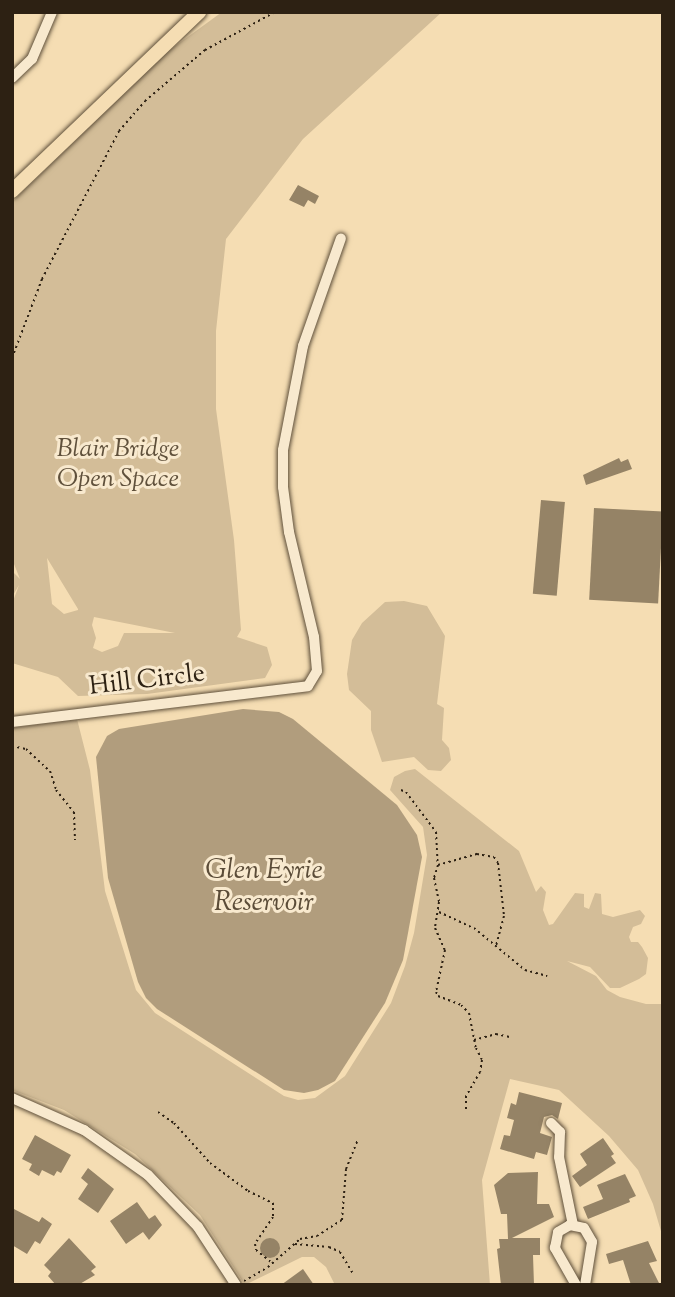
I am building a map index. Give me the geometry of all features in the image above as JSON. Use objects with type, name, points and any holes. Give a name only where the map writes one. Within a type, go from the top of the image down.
[{"type":"main road","points":[[12,191],[199,12]]},
{"type":"street","points":[[12,78],[32,59],[52,12]]},
{"type":"street","name":"Hill Circle","points":[[12,722],[287,686],[308,686],[317,671],[314,637],[289,532],[283,487],[283,450],[303,346],[341,238]]},
{"type":"street","points":[[12,1098],[84,1130],[148,1175],[198,1227],[236,1284]]},
{"type":"street","points":[[551,1123],[560,1132],[558,1157],[573,1225]]},
{"type":"street","points":[[576,1285],[555,1248],[555,1240],[563,1228],[573,1225],[584,1228],[592,1242],[585,1285]]},
{"type":"path","points":[[12,358],[42,279],[119,131],[145,101],[205,50],[275,12]]},
{"type":"path","points":[[12,746],[26,749],[50,771],[56,790],[74,812],[75,840]]},
{"type":"path","points":[[401,790],[406,792],[436,832],[438,865],[435,877],[439,912],[435,928],[445,950],[445,961],[436,992],[438,996],[461,1005],[469,1013],[474,1040],[482,1060],[480,1073],[466,1096],[466,1110]]},
{"type":"path","points":[[438,865],[452,864],[477,854],[494,857],[498,863],[504,916],[496,946]]},
{"type":"path","points":[[439,912],[474,928],[524,970],[547,976]]},
{"type":"path","points":[[474,1040],[496,1034],[510,1037]]},
{"type":"path","points":[[158,1112],[174,1123],[210,1163],[248,1191],[274,1203],[274,1217],[255,1244],[256,1250],[273,1264]]},
{"type":"path","points":[[236,1284],[273,1264],[300,1239],[317,1236],[342,1220],[346,1169],[358,1139]]},
{"type":"path","points":[[295,1244],[329,1247],[340,1252],[353,1274]]},
{"type":"green space","name":"Blair Bridge Open Space","points":[[222,12],[442,12],[303,139],[226,239],[216,331],[216,409],[234,540],[241,630],[237,637],[267,647],[272,665],[265,678],[147,694],[78,696],[58,677],[12,663],[12,604],[19,585],[12,597],[12,571],[20,579],[12,559],[12,202],[167,52]],"holes":[[[47,558],[78,609],[78,610],[64,614],[52,604]],[[94,617],[175,633],[124,633],[118,646],[102,652],[93,648],[96,638],[92,625]]]},
{"type":"green space","points":[[404,601],[427,606],[445,636],[437,704],[444,708],[442,740],[449,748],[451,760],[441,771],[428,770],[414,757],[382,762],[371,730],[371,711],[349,690],[347,674],[352,640],[362,623],[385,602]]},
{"type":"green space","points":[[77,719],[90,770],[105,891],[136,990],[155,1013],[284,1096],[298,1100],[315,1098],[345,1076],[391,1003],[405,966],[414,933],[427,855],[423,827],[390,790],[394,777],[405,771],[415,769],[519,851],[536,892],[541,886],[546,892],[543,910],[549,925],[553,924],[575,893],[584,894],[584,907],[589,909],[595,893],[601,894],[602,914],[613,917],[640,910],[645,916],[641,924],[633,927],[629,937],[631,942],[638,942],[648,958],[646,974],[639,979],[620,988],[610,988],[590,967],[567,961],[596,976],[607,990],[620,997],[646,1004],[663,1004],[663,1238],[653,1204],[638,1170],[609,1136],[559,1090],[510,1079],[482,1180],[490,1285],[335,1285],[326,1267],[314,1257],[302,1257],[245,1285],[200,1215],[135,1154],[64,1110],[12,1090],[12,728]]},
{"type":"water","name":"Glen Eyrie Reservoir","points":[[243,709],[279,712],[293,719],[397,805],[417,835],[422,857],[403,960],[385,1003],[335,1081],[318,1090],[304,1093],[284,1090],[157,1009],[146,998],[138,982],[108,878],[96,757],[107,736],[119,729]]},
{"type":"building","points":[[298,185],[319,196],[315,204],[308,200],[304,207],[289,200]]},
{"type":"building","points":[[619,458],[621,462],[628,459],[632,469],[586,485],[583,475]]},
{"type":"building","points":[[541,500],[565,502],[557,596],[533,594]]},
{"type":"building","points":[[594,508],[663,512],[658,603],[589,600]]},
{"type":"building","points":[[519,1092],[562,1103],[558,1119],[552,1115],[544,1117],[540,1133],[552,1137],[547,1155],[536,1152],[534,1159],[500,1149],[504,1135],[510,1136],[514,1120],[507,1118],[511,1103],[516,1105]]},
{"type":"building","points":[[35,1135],[71,1155],[61,1173],[57,1171],[54,1176],[42,1170],[39,1176],[29,1170],[32,1164],[22,1159]]},
{"type":"building","points":[[603,1138],[614,1154],[611,1156],[616,1163],[580,1187],[572,1176],[587,1165],[580,1154]]},
{"type":"building","points":[[88,1168],[114,1189],[98,1213],[78,1199],[88,1184],[81,1178]]},
{"type":"building","points":[[538,1172],[537,1204],[549,1204],[554,1217],[512,1238],[540,1238],[540,1255],[533,1255],[534,1285],[501,1285],[497,1249],[500,1248],[499,1239],[508,1239],[507,1214],[501,1214],[494,1185],[508,1173]]},
{"type":"building","points":[[625,1174],[636,1196],[629,1199],[630,1202],[588,1219],[583,1207],[603,1199],[597,1185]]},
{"type":"building","points":[[137,1202],[149,1219],[155,1215],[162,1225],[149,1240],[143,1232],[126,1244],[110,1221]]},
{"type":"building","points":[[12,1208],[39,1222],[42,1217],[52,1224],[40,1244],[35,1241],[27,1254],[12,1245]]},
{"type":"building","points":[[69,1238],[96,1267],[91,1271],[95,1275],[78,1285],[56,1285],[48,1276],[51,1272],[44,1265]]},
{"type":"building","points":[[270,1238],[277,1241],[280,1248],[277,1255],[270,1258],[263,1255],[260,1248],[263,1241]]},
{"type":"building","points":[[648,1241],[657,1261],[649,1263],[660,1285],[631,1285],[623,1260],[609,1264],[606,1254]]},
{"type":"building","points":[[303,1269],[314,1285],[281,1285]]}]
